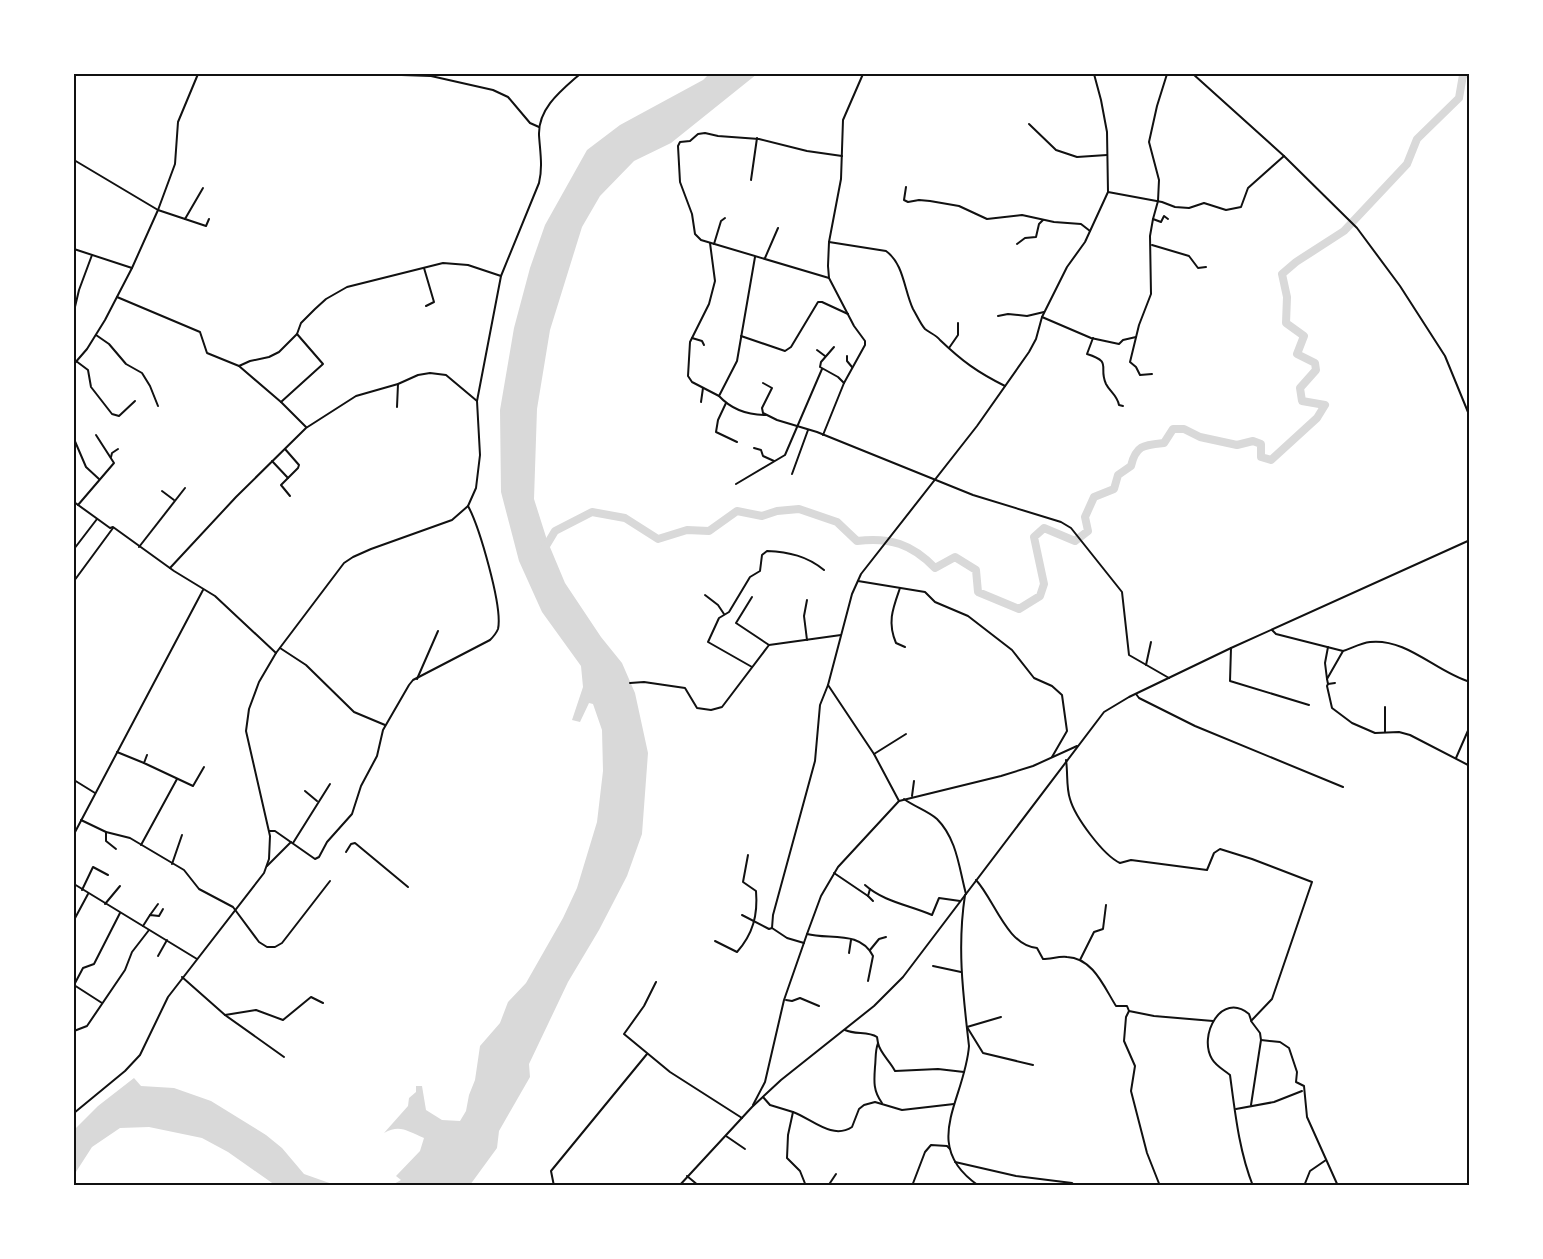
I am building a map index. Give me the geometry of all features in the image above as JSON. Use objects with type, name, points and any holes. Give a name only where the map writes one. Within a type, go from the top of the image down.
[{"type":"street","points":[[135,401],[119,416],[112,414],[91,387],[88,370],[75,362],[96,335],[117,297],[158,210],[175,164],[178,122],[198,74]]},
{"type":"street","points":[[372,74],[431,76],[493,90],[508,96],[530,123],[540,127]]},
{"type":"street","points":[[74,1113],[125,1071],[140,1055],[168,997],[258,882],[267,866],[271,849],[269,831],[246,731],[253,694],[276,653],[348,559],[452,520],[468,506],[476,488],[480,455],[477,401],[501,276],[539,183],[540,127],[546,108],[580,74]]},
{"type":"street","points":[[823,435],[844,383],[860,356],[865,340],[848,315],[829,278],[829,242],[841,179],[843,120],[863,74]]},
{"type":"street","points":[[771,928],[815,761],[820,705],[828,685],[852,594],[861,573],[976,426],[1029,352],[1036,339],[1044,312],[1067,267],[1090,231],[1108,192],[1107,132],[1094,74]]},
{"type":"street","points":[[1152,374],[1140,375],[1130,362],[1151,294],[1153,219],[1158,201],[1158,173],[1149,142],[1153,119],[1167,74]]},
{"type":"street","points":[[1193,74],[1284,156],[1357,228],[1400,286],[1445,356],[1470,417]]},
{"type":"street","points":[[1029,124],[1056,150],[1077,157],[1108,155]]},
{"type":"street","points":[[829,278],[701,240],[695,234],[692,214],[680,182],[679,144],[690,141],[702,133],[757,138],[807,152],[842,156]]},
{"type":"street","points":[[751,180],[757,138]]},
{"type":"street","points":[[1108,192],[1158,201],[1175,207],[1190,208],[1204,203],[1226,210],[1241,207],[1248,188],[1284,156]]},
{"type":"street","points":[[74,160],[158,210],[206,226],[209,219]]},
{"type":"street","points":[[906,187],[904,200],[908,202],[919,200],[958,206],[987,219],[1022,215],[1081,224],[1090,231]]},
{"type":"street","points":[[185,219],[203,188]]},
{"type":"street","points":[[1153,219],[1161,222],[1164,216],[1167,219]]},
{"type":"street","points":[[725,218],[719,224],[712,244],[715,269],[713,293],[689,346],[689,379],[718,396],[726,404],[752,415],[768,414]]},
{"type":"street","points":[[1017,244],[1026,238],[1036,237],[1043,220]]},
{"type":"street","points":[[765,258],[778,228]]},
{"type":"street","points":[[829,242],[886,251],[892,255],[899,264],[907,294],[925,329],[931,331],[959,358],[985,376],[1005,386]]},
{"type":"street","points":[[1152,245],[1189,256],[1198,268],[1206,267]]},
{"type":"street","points":[[74,249],[132,267]]},
{"type":"street","points":[[74,311],[92,255]]},
{"type":"street","points":[[718,396],[737,361],[755,257]]},
{"type":"street","points":[[239,366],[274,356],[297,334],[301,323],[315,309],[326,299],[347,287],[453,263],[501,276]]},
{"type":"street","points":[[424,268],[434,302],[426,306]]},
{"type":"street","points":[[117,297],[200,332],[207,352],[239,366],[281,402],[306,428]]},
{"type":"street","points":[[741,336],[785,351],[791,347],[818,303],[822,302],[848,315]]},
{"type":"street","points":[[998,316],[1008,314],[1027,316],[1044,312]]},
{"type":"street","points":[[1042,317],[1092,338],[1119,344],[1123,340],[1136,337]]},
{"type":"street","points":[[949,348],[958,335],[958,323]]},
{"type":"street","points":[[281,402],[323,364],[297,334]]},
{"type":"street","points":[[96,335],[109,344],[126,364],[142,373],[158,406]]},
{"type":"street","points":[[692,338],[702,341],[704,345]]},
{"type":"street","points":[[1092,338],[1087,354],[1099,358],[1103,363],[1106,385],[1117,396],[1119,405],[1123,406]]},
{"type":"street","points":[[736,484],[785,455],[822,369],[820,365],[834,346]]},
{"type":"street","points":[[817,350],[825,356]]},
{"type":"street","points":[[847,356],[847,361],[853,367]]},
{"type":"street","points":[[822,369],[838,377],[844,383]]},
{"type":"street","points":[[170,568],[306,428],[356,396],[398,384],[418,375],[440,373],[463,388],[477,401]]},
{"type":"street","points":[[763,382],[772,388],[762,408],[763,412],[777,420],[823,435],[990,501],[1061,522],[1077,534],[1122,592],[1129,655],[1169,678]]},
{"type":"street","points":[[397,407],[398,384]]},
{"type":"street","points":[[701,402],[703,388]]},
{"type":"street","points":[[726,404],[715,430],[737,442]]},
{"type":"street","points":[[792,474],[808,430]]},
{"type":"street","points":[[78,505],[114,463],[96,435]]},
{"type":"street","points":[[74,440],[86,467],[99,479]]},
{"type":"street","points":[[111,457],[118,448]]},
{"type":"street","points":[[754,448],[761,450],[763,456],[776,461]]},
{"type":"street","points":[[285,449],[299,465],[281,486],[290,496]]},
{"type":"street","points":[[272,461],[288,478]]},
{"type":"street","points":[[139,547],[185,488]]},
{"type":"street","points":[[162,491],[174,500]]},
{"type":"street","points":[[74,501],[110,528],[113,527],[226,605],[276,653]]},
{"type":"street","points":[[269,831],[276,831],[315,859],[320,856],[327,843],[352,814],[362,786],[377,756],[386,725],[409,685],[490,640],[498,628],[496,596],[481,540],[468,506]]},
{"type":"street","points":[[74,549],[97,519]]},
{"type":"street","points":[[74,581],[113,527]]},
{"type":"street","points":[[678,1185],[752,1107],[874,1006],[903,977],[1104,712],[1232,648],[1470,540]]},
{"type":"street","points":[[752,667],[708,642],[714,625],[729,612],[750,577],[759,571],[762,555],[765,552],[786,552],[812,560],[824,570]]},
{"type":"street","points":[[858,581],[925,592],[939,605],[968,616],[1012,650],[1034,678],[1052,686],[1062,695],[1067,731],[1052,757]]},
{"type":"street","points":[[900,588],[890,617],[892,635],[896,643],[905,647]]},
{"type":"street","points":[[74,834],[176,645],[203,590]]},
{"type":"street","points":[[705,595],[718,605],[724,614]]},
{"type":"street","points":[[752,597],[736,623],[769,645],[842,634]]},
{"type":"street","points":[[807,600],[804,616],[807,640]]},
{"type":"street","points":[[1272,630],[1276,634],[1343,651],[1369,642],[1387,642],[1434,663],[1456,678],[1470,682]]},
{"type":"street","points":[[417,679],[438,631]]},
{"type":"street","points":[[1146,665],[1151,642]]},
{"type":"street","points":[[630,683],[644,682],[685,688],[697,708],[711,710],[722,707],[769,645]]},
{"type":"street","points":[[280,647],[306,664],[354,712],[386,725]]},
{"type":"street","points":[[1328,647],[1325,663],[1332,708],[1362,729],[1374,733],[1410,735],[1470,766]]},
{"type":"street","points":[[1232,648],[1230,681],[1310,705]]},
{"type":"street","points":[[1327,679],[1343,651]]},
{"type":"street","points":[[1328,684],[1335,683]]},
{"type":"street","points":[[828,685],[874,754],[899,801]]},
{"type":"street","points":[[1136,694],[1139,698],[1195,726],[1343,787]]},
{"type":"street","points":[[1385,707],[1385,732]]},
{"type":"street","points":[[1456,758],[1470,726]]},
{"type":"street","points":[[874,754],[906,734]]},
{"type":"street","points":[[752,1107],[765,1082],[784,1000],[807,934],[821,896],[834,873],[899,801],[1001,776],[1033,766],[1077,746]]},
{"type":"street","points":[[117,752],[194,786],[204,767]]},
{"type":"street","points":[[144,763],[147,754]]},
{"type":"street","points":[[1066,760],[1068,792],[1077,815],[1104,850],[1119,863],[1131,860],[1207,870],[1214,853],[1220,849],[1312,882],[1272,999],[1251,1021]]},
{"type":"street","points":[[141,845],[177,778]]},
{"type":"street","points":[[74,780],[95,793]]},
{"type":"street","points":[[912,797],[914,781]]},
{"type":"street","points":[[267,866],[292,843],[330,784]]},
{"type":"street","points":[[305,791],[317,802]]},
{"type":"street","points":[[904,799],[930,814],[947,832],[954,845],[965,894],[960,935],[961,972],[969,1053],[950,1124],[950,1150]]},
{"type":"street","points":[[81,820],[106,832],[130,838],[184,870],[199,889],[230,905],[259,942],[267,947],[275,947],[282,943],[330,881]]},
{"type":"street","points":[[106,832],[106,841],[116,849]]},
{"type":"street","points":[[172,864],[182,835]]},
{"type":"street","points":[[346,852],[351,844],[356,844],[408,887]]},
{"type":"street","points":[[715,941],[737,952],[746,941],[755,923],[756,891],[743,882],[748,855]]},
{"type":"street","points":[[82,890],[93,867],[108,875]]},
{"type":"street","points":[[834,873],[873,901]]},
{"type":"street","points":[[976,880],[984,889],[1000,918],[1023,945],[1037,948],[1043,959],[1069,957],[1080,960],[1091,968],[1116,1006],[1127,1006],[1130,1011],[1154,1016],[1213,1021]]},
{"type":"street","points":[[74,884],[197,959]]},
{"type":"street","points":[[865,885],[887,900],[909,905],[932,915],[939,897],[960,901]]},
{"type":"street","points":[[105,904],[120,886]]},
{"type":"street","points":[[868,896],[870,889]]},
{"type":"street","points":[[74,920],[88,893]]},
{"type":"street","points":[[143,926],[158,904]]},
{"type":"street","points":[[1080,960],[1094,932],[1103,929],[1106,905]]},
{"type":"street","points":[[150,915],[159,916],[163,909]]},
{"type":"street","points":[[102,1003],[74,985],[83,968],[94,964],[120,913]]},
{"type":"street","points":[[742,915],[787,938],[804,943]]},
{"type":"street","points":[[74,1031],[87,1026],[125,970],[132,952],[149,930]]},
{"type":"street","points":[[807,934],[819,937],[832,935],[862,944],[870,950],[873,956],[868,981]]},
{"type":"street","points":[[870,950],[879,939],[886,937]]},
{"type":"street","points":[[158,956],[167,940]]},
{"type":"street","points":[[849,953],[851,940]]},
{"type":"street","points":[[933,966],[961,972]]},
{"type":"street","points":[[183,977],[225,1015],[284,1057]]},
{"type":"street","points":[[656,982],[644,1006],[624,1033],[683,1081],[742,1118]]},
{"type":"street","points":[[225,1015],[256,1010],[283,1020],[312,997],[323,1003]]},
{"type":"street","points":[[784,1000],[792,1001],[800,998],[819,1006]]},
{"type":"street","points":[[1251,1105],[1261,1040],[1260,1033],[1246,1011],[1234,1009],[1220,1012],[1213,1021],[1208,1041],[1209,1051],[1213,1061],[1230,1076],[1231,1094],[1236,1109],[1246,1169],[1253,1185]]},
{"type":"street","points":[[1130,1011],[1126,1017],[1124,1041],[1135,1066],[1131,1091],[1147,1153],[1160,1185]]},
{"type":"street","points":[[967,1027],[1001,1017]]},
{"type":"street","points":[[967,1027],[983,1053],[1033,1065]]},
{"type":"street","points":[[845,1030],[859,1034],[873,1034],[877,1037],[879,1050],[891,1062],[895,1071],[938,1069],[964,1072]]},
{"type":"street","points":[[1261,1040],[1280,1042],[1289,1048],[1297,1072],[1296,1082],[1304,1086],[1307,1117],[1338,1185]]},
{"type":"street","points":[[878,1042],[873,1076],[874,1087],[882,1103]]},
{"type":"street","points":[[554,1185],[551,1171],[647,1054]]},
{"type":"street","points":[[1236,1109],[1274,1102],[1303,1090]]},
{"type":"street","points":[[763,1097],[770,1105],[793,1112],[839,1132],[852,1127],[859,1109],[875,1102],[902,1110],[954,1104]]},
{"type":"street","points":[[793,1112],[788,1135],[787,1158],[800,1171],[806,1185]]},
{"type":"street","points":[[726,1136],[746,1149]]},
{"type":"street","points":[[912,1185],[925,1152],[931,1145],[947,1146],[964,1175],[979,1185]]},
{"type":"street","points":[[1304,1185],[1310,1171],[1326,1161]]},
{"type":"street","points":[[955,1162],[1016,1176],[1075,1185]]},
{"type":"street","points":[[828,1185],[836,1174]]},
{"type":"street","points":[[687,1176],[699,1185]]},
{"type":"shaded area","points":[[709,74],[757,74],[671,143],[634,161],[600,196],[582,227],[550,330],[537,409],[534,499],[547,540],[565,583],[601,637],[622,663],[635,693],[648,753],[642,834],[627,876],[568,982],[529,1064],[530,1077],[499,1131],[497,1148],[470,1185],[392,1185],[401,1180],[396,1176],[420,1151],[424,1138],[399,1129],[384,1133],[408,1106],[409,1098],[416,1092],[416,1086],[422,1086],[426,1110],[442,1120],[460,1121],[466,1111],[475,1080],[480,1046],[500,1023],[508,1002],[526,983],[563,918],[577,888],[597,822],[603,771],[602,730],[593,704],[589,703],[580,722],[572,720],[583,687],[581,666],[542,612],[519,561],[501,492],[500,410],[514,328],[530,268],[545,225],[587,150],[620,125],[703,80]]},
{"type":"shaded area","points":[[134,1078],[141,1086],[174,1088],[211,1101],[266,1135],[282,1148],[304,1174],[335,1185],[275,1185],[228,1152],[202,1138],[149,1127],[120,1128],[92,1147],[74,1175],[74,1130],[98,1106]]},
{"type":"waterway","points":[[543,551],[555,531],[592,512],[625,518],[658,539],[687,530],[709,531],[737,511],[762,516],[777,511],[799,509],[837,522],[857,541],[880,540],[900,544],[918,553],[935,568],[955,557],[976,570],[978,592],[1019,609],[1040,596],[1044,584],[1034,537],[1044,528],[1075,541],[1088,531],[1085,517],[1094,497],[1114,489],[1118,475],[1131,466],[1135,454],[1142,447],[1164,443],[1173,429],[1184,429],[1200,437],[1237,445],[1253,441],[1261,444],[1261,457],[1271,460],[1317,418],[1325,405],[1302,401],[1300,388],[1316,370],[1315,363],[1297,354],[1304,336],[1286,323],[1287,297],[1282,274],[1296,262],[1344,231],[1407,164],[1417,139],[1459,98],[1463,75],[1466,74]]}]
